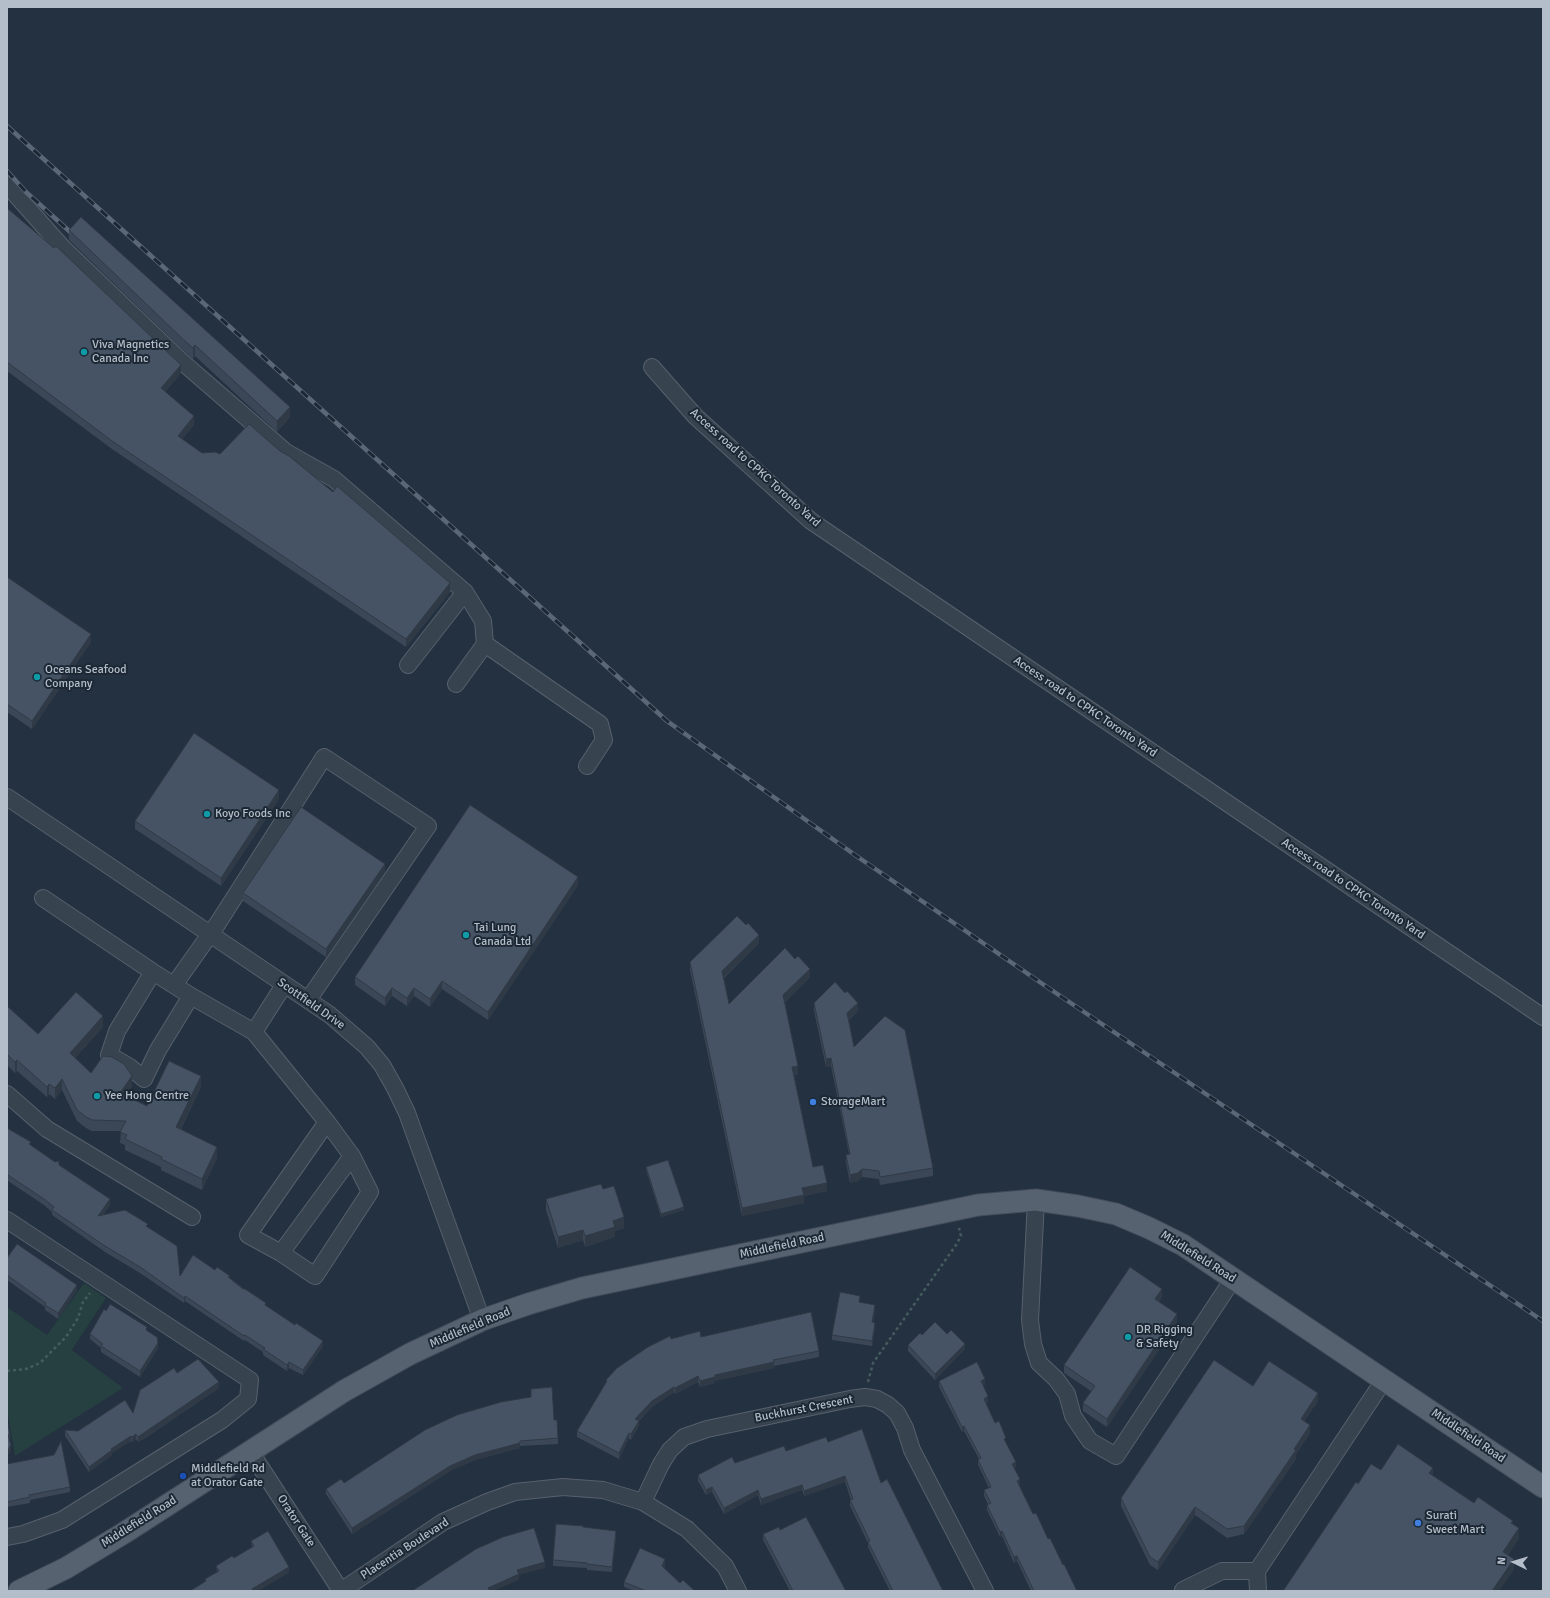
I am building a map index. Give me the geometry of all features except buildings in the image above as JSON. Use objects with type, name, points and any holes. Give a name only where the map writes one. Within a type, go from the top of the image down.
[{"type":"main road","name":"Middlefield Road","points":[[19,1591],[66,1568],[112,1541],[344,1391],[410,1354],[482,1320],[528,1304],[589,1286],[978,1205],[1036,1200],[1078,1206],[1116,1214],[1149,1228],[1182,1245],[1543,1487]]},
{"type":"street","points":[[7,185],[63,248],[180,360],[286,452],[334,479],[465,592],[483,621],[485,644],[456,684]]},
{"type":"street","name":"Access road to CPKC Toronto Yard","points":[[652,367],[695,416],[811,521],[1543,1017]]},
{"type":"street","points":[[408,665],[465,592]]},
{"type":"street","points":[[485,644],[600,724],[604,740],[587,766]]},
{"type":"street","points":[[174,985],[210,935],[324,757],[428,826],[308,1000]]},
{"type":"street","name":"Scottfield Drive","points":[[7,797],[330,1015],[367,1047],[382,1065],[395,1088],[417,1139],[482,1320]]},
{"type":"street","points":[[43,898],[153,972],[191,996],[254,1032],[327,1122],[352,1156],[370,1192],[315,1276],[281,1253],[248,1235],[327,1122]]},
{"type":"street","points":[[153,972],[117,1031],[109,1055],[130,1067],[144,1079],[158,1050],[191,996]]},
{"type":"street","points":[[254,1032],[284,984]]},
{"type":"street","points":[[7,1094],[47,1129],[192,1217]]},
{"type":"street","points":[[281,1253],[352,1156]]},
{"type":"street","points":[[1036,1200],[1030,1320],[1032,1344],[1039,1363],[1056,1379],[1067,1394],[1073,1416],[1090,1441],[1116,1456],[1233,1279]]},
{"type":"street","points":[[7,1220],[250,1380],[248,1399],[222,1420],[62,1520],[23,1534],[7,1537]]},
{"type":"street","points":[[1258,1591],[1257,1571],[1384,1380]]},
{"type":"street","name":"Buckhurst Crescent","points":[[643,1502],[660,1464],[674,1446],[684,1437],[707,1429],[850,1399],[865,1397],[877,1399],[888,1405],[897,1413],[912,1450],[985,1591]]},
{"type":"street","name":"Orator Gate","points":[[250,1451],[341,1591]]},
{"type":"street","name":"Placentia Boulevard","points":[[341,1591],[443,1522],[487,1502],[515,1492],[563,1487],[603,1490],[643,1502],[687,1529],[725,1566],[738,1591]]},
{"type":"street","points":[[1183,1590],[1222,1571],[1257,1571]]},
{"type":"path","points":[[871,1372],[873,1363],[961,1236]]},
{"type":"path","points":[[7,1371],[26,1369],[40,1363],[66,1337],[78,1318],[83,1302],[99,1281]]},
{"type":"green space","points":[[84,1283],[106,1298],[72,1350],[123,1388],[15,1456],[7,1410],[7,1307],[47,1335]]},
{"type":"railway","points":[[7,126],[667,721],[855,855],[1047,987],[1543,1321]]},
{"type":"railway","points":[[7,171],[26,192],[78,239]]},
{"type":"place","name":"Viva Magnetics Canada Inc","points":[[84,352]]},
{"type":"place","name":"Oceans Seafood Company","points":[[37,677]]},
{"type":"place","name":"Koyo Foods Inc","points":[[207,814]]},
{"type":"place","name":"Tai Lung Canada Ltd","points":[[466,935]]},
{"type":"place","name":"Yee Hong Centre","points":[[97,1096]]},
{"type":"place","name":"StorageMart","points":[[813,1102]]},
{"type":"place","name":"DR Rigging & Safety","points":[[1128,1337]]},
{"type":"place","name":"Middlefield Rd at Orator Gate","points":[[183,1476]]},
{"type":"place","name":"Surati Sweet Mart","points":[[1418,1523]]}]
